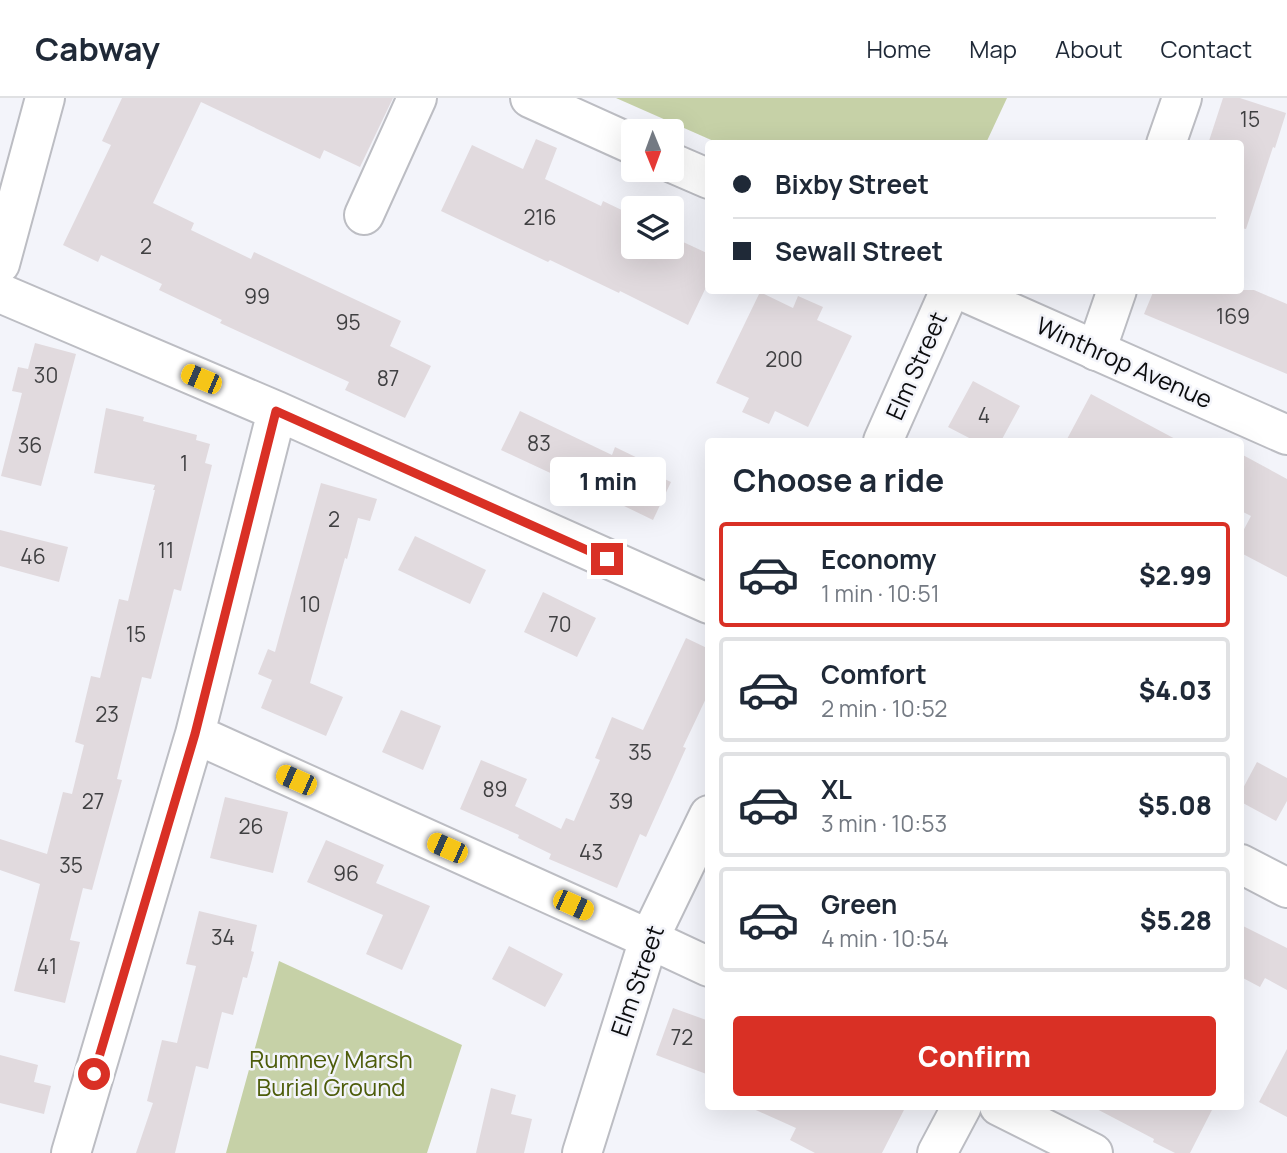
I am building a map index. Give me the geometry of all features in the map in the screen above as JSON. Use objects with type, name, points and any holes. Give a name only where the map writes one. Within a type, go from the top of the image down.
[{"type":"street","points":[[0,264],[45,98]]},
{"type":"street","points":[[364,215],[417,98]]},
{"type":"street","points":[[530,98],[621,139]]},
{"type":"street","points":[[1167,140],[1182,98]]},
{"type":"street","points":[[684,168],[705,177]]},
{"type":"street","points":[[0,293],[276,411],[705,602]]},
{"type":"street","name":"Elm Street","points":[[884,438],[948,294]]},
{"type":"street","name":"Winthrop Avenue","points":[[969,294],[1287,435]]},
{"type":"street","points":[[1097,351],[1116,294]]},
{"type":"street","points":[[71,1153],[195,734],[276,411]]},
{"type":"street","points":[[195,734],[705,965]]},
{"type":"street","name":"Elm Street","points":[[582,1153],[649,939],[705,823]]},
{"type":"street","points":[[1244,866],[1287,888]]},
{"type":"street","points":[[937,1153],[960,1110]]},
{"type":"street","points":[[1007,1110],[1093,1153]]},
{"type":"green space","points":[[616,98],[1007,98],[987,140],[711,140],[684,128],[684,119],[664,119]]},
{"type":"green space","name":"Rumney Marsh Burial Ground","points":[[279,961],[462,1045],[427,1153],[226,1153]]},
{"type":"building","points":[[122,98],[393,98],[360,167],[324,150],[320,159],[201,102],[153,203],[194,223],[191,230],[251,259],[254,252],[401,321],[390,346],[431,366],[405,418],[345,390],[349,382],[220,323],[222,320],[159,290],[162,284],[101,255],[98,262],[63,245],[111,145],[102,141]]},
{"type":"building","points":[[1223,98],[1240,98],[1286,113],[1246,229],[1244,140],[1209,140]]},
{"type":"building","points":[[536,139],[557,148],[545,179],[601,206],[603,201],[621,210],[621,259],[684,259],[684,242],[705,252],[705,289],[688,325],[620,291],[619,293],[550,260],[548,262],[441,211],[472,145],[523,169]]},
{"type":"building","points":[[1244,290],[1254,290],[1287,304],[1287,374],[1144,314],[1152,294],[1244,294]]},
{"type":"building","points":[[759,294],[793,308],[798,296],[823,307],[817,320],[852,336],[808,427],[775,411],[769,424],[742,412],[749,398],[716,383]]},
{"type":"building","points":[[35,343],[76,354],[41,486],[1,476],[22,393],[12,391],[18,367],[28,369]]},
{"type":"building","points":[[973,381],[1020,406],[1003,438],[969,438],[948,427]]},
{"type":"building","points":[[1091,394],[1173,438],[1068,438]]},
{"type":"building","points":[[106,408],[144,417],[143,421],[197,435],[196,440],[210,444],[205,463],[212,465],[181,591],[174,589],[151,679],[142,677],[117,779],[122,780],[92,890],[83,888],[70,940],[80,942],[65,1003],[14,991],[40,884],[0,870],[0,839],[47,854],[63,792],[72,794],[84,745],[75,742],[91,676],[100,678],[119,599],[128,601],[155,485],[94,473]]},
{"type":"building","points":[[520,411],[612,455],[615,447],[650,464],[647,471],[671,482],[653,520],[501,450]]},
{"type":"building","points":[[1244,456],[1287,479],[1287,577],[1244,555],[1244,529],[1251,516],[1244,512]]},
{"type":"building","points":[[321,483],[377,499],[370,521],[358,518],[310,683],[343,697],[326,736],[261,708],[272,680],[258,674],[268,649],[275,652]]},
{"type":"building","points":[[0,530],[68,547],[59,582],[0,566]]},
{"type":"building","points":[[415,536],[486,570],[470,604],[398,570]]},
{"type":"building","points":[[543,592],[596,618],[577,657],[524,632]]},
{"type":"building","points":[[686,638],[705,647],[705,700],[646,837],[640,834],[617,888],[549,859],[551,854],[518,838],[519,835],[460,809],[481,760],[527,779],[515,806],[561,829],[566,818],[574,821],[600,760],[595,758],[612,717],[643,730]]},
{"type":"building","points":[[401,710],[441,726],[423,770],[382,752]]},
{"type":"building","points":[[1257,762],[1287,778],[1287,801],[1276,821],[1244,804],[1244,786]]},
{"type":"building","points":[[225,797],[288,812],[273,873],[210,858]]},
{"type":"building","points":[[326,840],[384,865],[376,883],[430,906],[402,970],[366,954],[383,915],[307,882]]},
{"type":"building","points":[[199,911],[257,925],[251,951],[254,952],[247,978],[243,977],[233,1015],[222,1012],[208,1069],[196,1066],[175,1153],[136,1153],[153,1103],[147,1101],[162,1040],[177,1043],[196,966],[186,964]]},
{"type":"building","points":[[1244,926],[1287,948],[1287,990],[1265,978],[1260,987],[1244,979]]},
{"type":"building","points":[[509,946],[563,974],[545,1007],[492,979]]},
{"type":"building","points":[[673,1008],[705,1020],[705,1073],[656,1055]]},
{"type":"building","points":[[1287,1049],[1287,1117],[1259,1102]]},
{"type":"building","points":[[0,1055],[38,1065],[34,1082],[51,1086],[44,1114],[0,1103]]},
{"type":"building","points":[[491,1088],[516,1095],[511,1114],[532,1119],[524,1153],[476,1153]]},
{"type":"building","points":[[756,1110],[904,1110],[882,1153],[815,1153],[790,1140],[796,1128]]},
{"type":"building","points":[[1099,1110],[1212,1110],[1190,1153],[1175,1153],[1153,1142],[1154,1139]]},
{"type":"route","points":[[94,1074],[195,734],[276,411],[607,559]]}]
